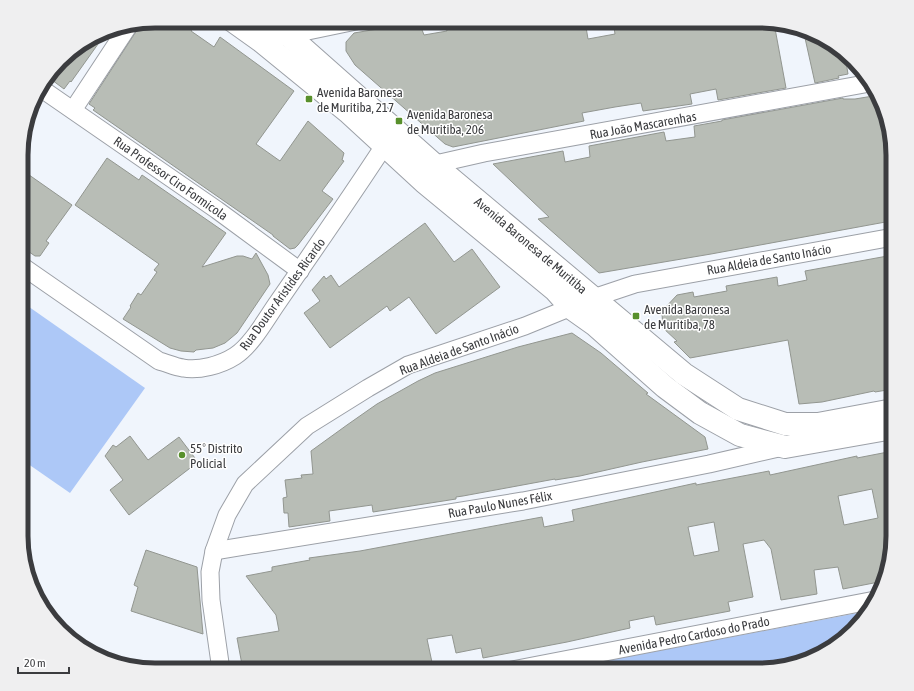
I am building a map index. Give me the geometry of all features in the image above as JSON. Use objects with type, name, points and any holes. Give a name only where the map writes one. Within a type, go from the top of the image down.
[{"type":"main road","name":"Avenida Baronesa de Muritiba","points":[[264,31],[288,35],[431,174],[555,290],[571,308],[595,325],[665,387],[700,413],[740,435],[785,447],[820,432]]},
{"type":"main road","name":"Avenida Baronesa de Muritiba","points":[[264,31],[384,146],[431,174],[594,298],[684,374],[738,409],[785,424],[820,432]]},
{"type":"main road","points":[[820,432],[886,412]]},
{"type":"main road","points":[[820,432],[886,428]]},
{"type":"street","points":[[288,35],[322,28]]},
{"type":"street","points":[[73,110],[125,32]]},
{"type":"street","name":"Rua João Mascarenhas","points":[[431,174],[440,163],[484,152],[865,84]]},
{"type":"street","name":"Rua Professor Ciro Formicola","points":[[45,92],[217,210],[300,271]]},
{"type":"street","name":"Rua Doutor Aristides Ricardo","points":[[28,270],[159,361],[183,368],[201,368],[217,364],[234,357],[243,350],[300,271],[384,146]]},
{"type":"street","name":"Rua Aldeia de Santo Inácio","points":[[220,663],[211,600],[210,572],[214,551],[227,515],[245,484],[307,426],[408,365],[525,326],[594,298],[635,284],[886,237]]},
{"type":"street","points":[[709,464],[732,445],[740,435]]},
{"type":"street","name":"Rua Paulo Nunes Félix","points":[[214,551],[523,501],[709,464],[785,447]]},
{"type":"street","name":"Avenida Pedro Cardoso do Prado","points":[[548,663],[868,601]]},
{"type":"shaded area","points":[[28,306],[145,388],[70,493],[28,464]]},
{"type":"shaded area","points":[[860,612],[830,642],[792,659],[759,663],[595,663]]},
{"type":"building","points":[[155,28],[193,28],[191,31],[214,47],[220,37],[294,91],[256,144],[280,161],[308,121],[344,153],[342,160],[344,161],[322,191],[333,199],[295,248],[290,249],[273,235],[93,110],[95,108],[89,104],[137,30]]},
{"type":"building","points":[[384,28],[421,28],[424,35],[447,31],[446,28],[586,28],[588,39],[615,34],[614,28],[775,29],[786,88],[718,100],[716,89],[690,94],[692,104],[643,111],[641,103],[615,107],[582,113],[584,121],[453,147],[445,144],[355,65],[346,51],[346,42],[354,33]]},
{"type":"building","points":[[805,37],[830,49],[846,63],[848,74],[838,76],[839,78],[815,83]]},
{"type":"building","points":[[101,40],[71,82],[70,81],[64,89],[52,80],[71,60],[84,49]]},
{"type":"building","points":[[872,96],[882,122],[886,155],[886,222],[711,254],[599,273],[538,219],[549,217],[493,164],[563,151],[565,162],[590,157],[589,146],[664,132],[666,141],[695,137],[694,126],[843,98],[855,99]]},
{"type":"building","points":[[107,158],[139,180],[142,175],[226,233],[202,267],[237,256],[252,259],[256,253],[268,275],[270,284],[237,333],[225,343],[213,348],[196,350],[194,352],[181,351],[170,348],[123,319],[138,293],[141,295],[157,272],[154,270],[159,264],[75,205]]},
{"type":"building","points":[[28,174],[72,205],[46,241],[49,243],[40,256],[35,256],[28,251]]},
{"type":"building","points":[[425,223],[454,262],[472,249],[500,287],[436,334],[409,297],[390,311],[387,306],[330,348],[304,313],[320,301],[312,290],[324,276],[326,279],[331,275],[339,287]]},
{"type":"building","points":[[886,256],[886,390],[874,391],[822,402],[799,404],[788,340],[690,358],[674,342],[677,341],[663,328],[662,314],[664,309],[677,295],[693,292],[694,297],[727,291],[726,286],[777,277],[778,286],[807,280],[805,271]]},
{"type":"building","points":[[572,333],[601,353],[648,393],[646,394],[705,437],[708,449],[580,476],[555,479],[456,497],[456,499],[373,512],[372,505],[329,511],[330,521],[289,527],[288,513],[284,513],[283,498],[287,497],[285,480],[302,478],[301,475],[313,474],[311,451],[377,404],[435,373],[518,347]]},
{"type":"building","points":[[130,436],[148,460],[179,437],[198,462],[129,515],[110,490],[123,480],[105,456],[113,445],[116,447]]},
{"type":"building","points":[[886,452],[886,544],[884,561],[877,582],[843,589],[838,567],[814,570],[817,594],[781,600],[771,549],[764,540],[743,544],[753,597],[728,602],[730,611],[656,625],[654,616],[629,621],[630,628],[483,658],[481,648],[456,653],[452,635],[427,639],[432,663],[242,663],[237,638],[279,631],[276,615],[246,576],[272,571],[272,567],[310,560],[309,558],[360,551],[542,517],[544,527],[574,521],[572,510],[696,483],[696,485],[769,471],[770,475],[857,456],[857,458]],"holes":[[[872,489],[878,518],[844,525],[838,496]],[[714,522],[719,551],[694,556],[688,527]]]},
{"type":"building","points":[[146,550],[197,567],[203,634],[131,611],[138,587],[134,585]]},
{"type":"place","name":"Avenida Baronesa de Muritiba, 217","points":[[309,99]]},
{"type":"place","name":"Avenida Baronesa de Muritiba, 206","points":[[399,121]]},
{"type":"place","name":"Avenida Baronesa de Muritiba, 78","points":[[636,316]]},
{"type":"place","name":"55º Distrito Policial","points":[[182,455]]}]
